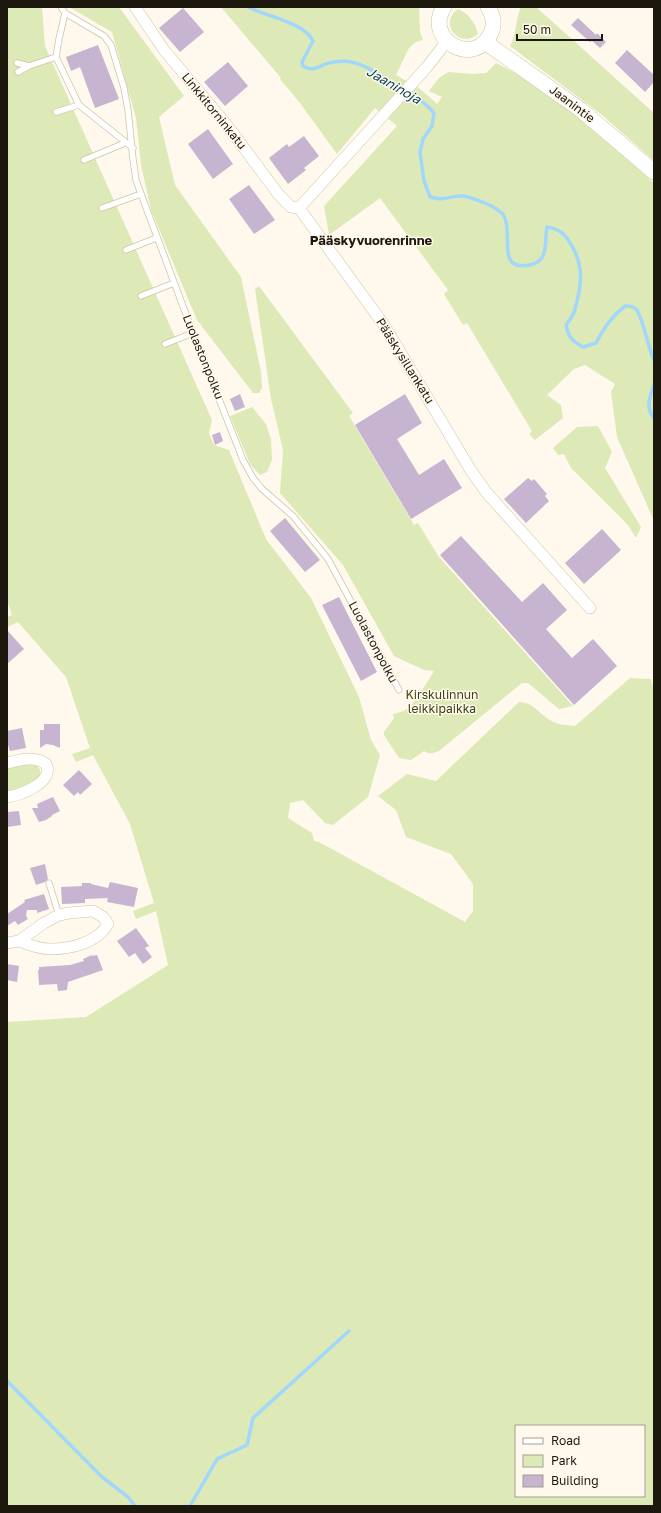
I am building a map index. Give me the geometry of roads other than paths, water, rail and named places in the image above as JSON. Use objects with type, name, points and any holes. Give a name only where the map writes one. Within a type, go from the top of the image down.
[{"type":"main road","points":[[444,7],[440,16],[439,24],[443,36],[447,41],[459,49],[466,50],[479,46],[489,37],[493,26],[492,13],[488,7]]},
{"type":"main road","name":"Jaanintie","points":[[485,42],[581,110],[654,172]]},
{"type":"street","name":"Linkkitorninkatu","points":[[134,7],[164,50],[226,124],[279,195],[291,207],[299,208]]},
{"type":"street","points":[[299,208],[427,67],[447,41]]},
{"type":"street","name":"Pääskysillankatu","points":[[299,208],[384,325],[470,469],[486,492],[590,608]]},
{"type":"street","points":[[7,763],[24,759],[39,760],[46,764],[48,770],[44,780],[22,793],[7,797]]},
{"type":"street","points":[[7,943],[19,941],[44,923],[69,913],[93,911],[103,917],[108,924],[104,932],[96,938],[81,944],[66,947],[49,949],[32,946],[19,941]]},
{"type":"lane","name":"Luolastonpolku","points":[[61,7],[65,13],[104,36],[111,45],[124,88],[136,180],[140,194],[243,460],[253,478],[262,489],[294,516],[328,559],[399,690]]},
{"type":"lane","points":[[65,13],[58,39],[56,57],[79,105],[132,148]]},
{"type":"lane","points":[[18,72],[29,66],[56,57]]},
{"type":"lane","points":[[17,63],[29,66]]},
{"type":"lane","points":[[56,112],[79,105]]},
{"type":"lane","points":[[84,160],[125,143]]},
{"type":"lane","points":[[102,208],[140,194]]},
{"type":"lane","points":[[126,250],[156,238]]},
{"type":"lane","points":[[141,296],[174,283]]},
{"type":"lane","points":[[165,344],[193,333]]},
{"type":"lane","points":[[49,883],[59,916]]},
{"type":"waterway","name":"Jaaninoja","points":[[248,7],[294,25],[309,35],[313,41],[302,62],[303,66],[313,69],[338,61],[357,63],[375,72],[424,103],[434,113],[432,126],[423,139],[420,152],[424,181],[430,197],[444,199],[463,196],[475,199],[495,208],[503,215],[507,224],[509,257],[513,263],[519,266],[530,265],[541,259],[545,250],[547,227],[560,231],[567,238],[577,256],[581,277],[575,308],[572,317],[566,325],[568,333],[572,339],[583,347],[596,343],[616,314],[625,306],[632,307],[639,313],[654,360]]},
{"type":"waterway","name":"Jaaninoja","points":[[654,385],[649,402],[651,414],[654,418]]},
{"type":"waterway","points":[[190,1506],[217,1459],[247,1445],[253,1418],[349,1331]]},
{"type":"waterway","points":[[7,1381],[102,1477],[128,1497],[135,1506]]},
{"type":"district","name":"Pääskyvuorenrinne","points":[[371,240]]},
{"type":"park label","name":"Kirskulinnun leikkipaikka","points":[[442,702]]}]
